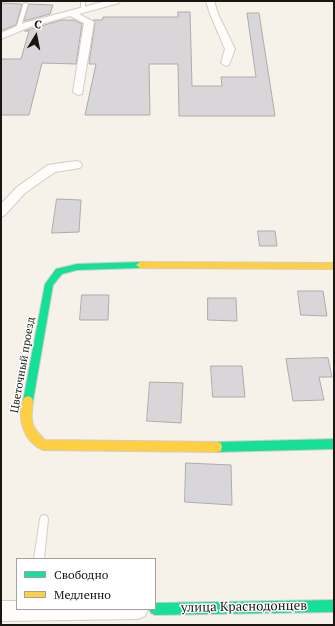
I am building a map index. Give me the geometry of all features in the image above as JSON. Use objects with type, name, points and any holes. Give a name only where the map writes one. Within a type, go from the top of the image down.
[{"type":"street","points":[[1,36],[18,29],[71,13],[83,5],[116,1]]},
{"type":"street","points":[[210,1],[214,14],[230,49],[226,62]]},
{"type":"street","points":[[71,13],[88,22],[78,92]]},
{"type":"street","points":[[1,212],[21,190],[52,168],[76,165]]},
{"type":"street","name":"Цветочный проезд","points":[[334,266],[116,264],[77,267],[58,271],[49,284],[25,420],[30,433],[43,445],[245,447],[334,444]]},
{"type":"street","name":"улица Краснодонцев","points":[[156,609],[334,606]]},
{"type":"street","points":[[1,611],[33,610]]},
{"type":"lane","points":[[18,29],[26,4]]},
{"type":"lane","points":[[39,558],[44,519]]},
{"type":"building","points":[[1,3],[22,4],[16,25],[3,30],[1,30]]},
{"type":"building","points":[[29,4],[53,5],[50,14],[24,21]]},
{"type":"building","points":[[178,12],[190,12],[192,86],[222,86],[221,77],[256,77],[247,13],[259,13],[275,116],[179,116],[178,64],[149,64],[150,115],[85,115],[96,64],[89,64],[95,22],[93,20],[102,20],[103,17],[178,17]]},
{"type":"building","points":[[62,20],[74,20],[82,24],[76,64],[42,63],[29,115],[1,115],[1,59],[21,59],[29,31],[25,31]]},
{"type":"building","points":[[57,199],[81,200],[79,232],[52,233]]},
{"type":"building","points":[[258,231],[275,231],[277,246],[260,246]]},
{"type":"building","points":[[298,291],[323,291],[327,316],[301,315]]},
{"type":"building","points":[[82,295],[109,295],[108,320],[80,320]]},
{"type":"building","points":[[208,298],[236,298],[237,321],[208,320]]},
{"type":"building","points":[[328,358],[332,377],[319,377],[324,400],[293,401],[286,359]]},
{"type":"building","points":[[211,366],[242,366],[245,397],[213,397]]},
{"type":"building","points":[[150,382],[183,383],[181,423],[147,421]]},
{"type":"building","points":[[186,463],[231,465],[232,505],[185,502]]},
{"type":"traffic: fast","points":[[28,401],[49,284],[59,271],[77,267],[140,265]]},
{"type":"traffic: fast","points":[[217,447],[334,444]]},
{"type":"traffic: fast","points":[[156,609],[334,606]]},
{"type":"traffic: slow","points":[[140,265],[334,266]]},
{"type":"traffic: slow","points":[[28,401],[26,416],[27,426],[32,434],[43,445],[217,447]]}]
